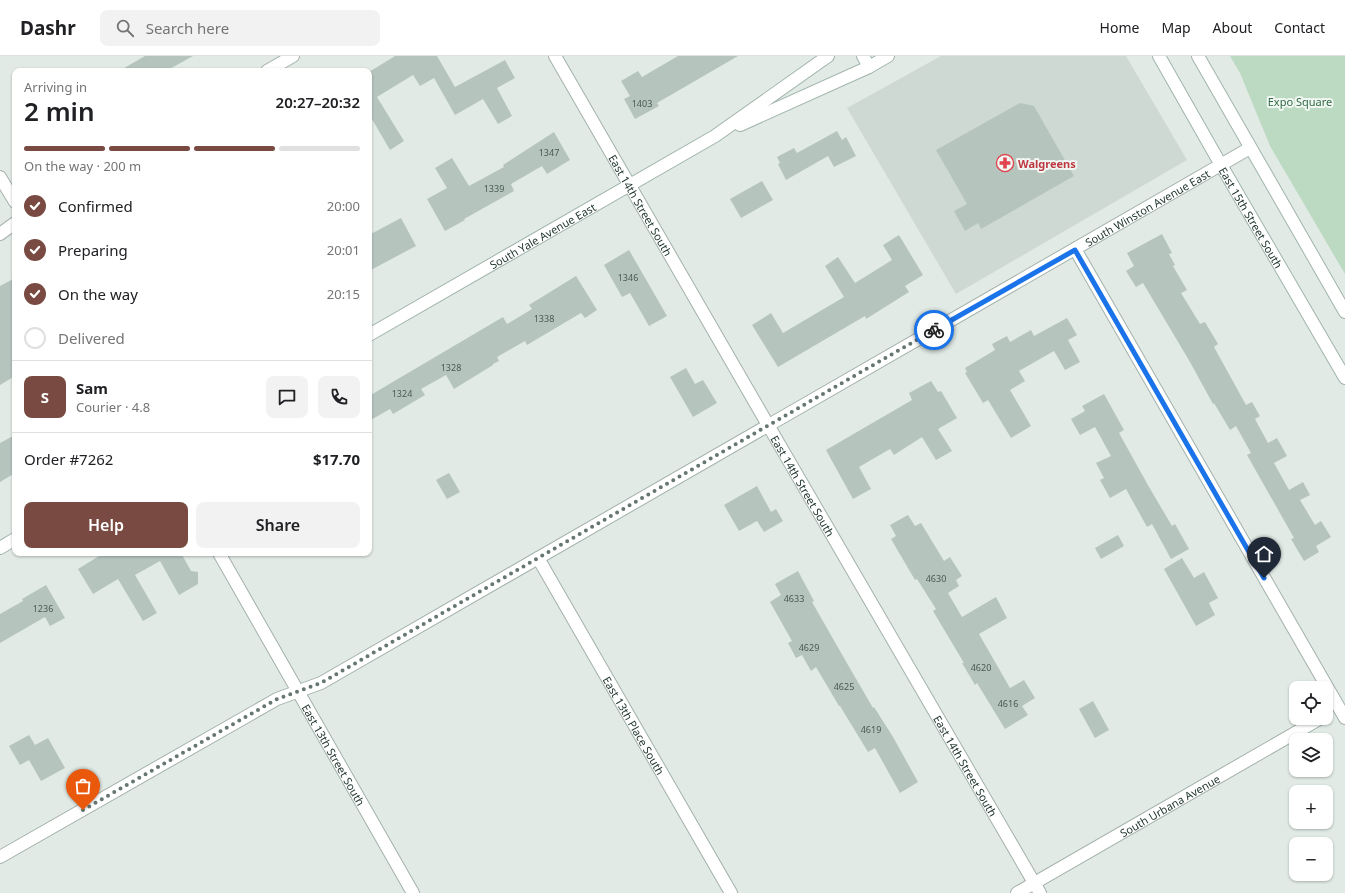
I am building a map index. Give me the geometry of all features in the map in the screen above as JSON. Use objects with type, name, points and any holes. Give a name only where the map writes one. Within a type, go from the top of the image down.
[{"type":"street","points":[[272,68],[293,56]]},
{"type":"street","name":"East 14th Street South","points":[[555,56],[1037,888]]},
{"type":"street","name":"South Yale Avenue East","points":[[372,333],[716,136],[828,56]]},
{"type":"street","points":[[863,56],[869,67]]},
{"type":"street","name":"South Yale Avenue East","points":[[716,136],[869,67],[888,56]]},
{"type":"street","name":"East 15th Street South","points":[[1159,56],[1345,378]]},
{"type":"street","points":[[1198,56],[1345,312]]},
{"type":"street","name":"South Winston Avenue East","points":[[0,858],[277,699],[321,683],[1250,148]]},
{"type":"street","points":[[0,177],[12,197]]},
{"type":"street","points":[[0,234],[12,225]]},
{"type":"street","points":[[1075,250],[1343,710],[1333,713]]},
{"type":"street","points":[[0,548],[12,541]]},
{"type":"street","name":"East 13th Street South","points":[[221,556],[413,893]]},
{"type":"street","name":"East 13th Place South","points":[[538,558],[731,893]]},
{"type":"street","name":"South Urbana Avenue","points":[[1018,893],[1037,888],[1309,725]]},
{"type":"shaded area","points":[[941,56],[1126,56],[1187,160],[956,294],[847,108]]},
{"type":"green space","name":"Expo Square","points":[[1230,56],[1345,56],[1345,274],[1270,146],[1240,73]]},
{"type":"building","points":[[145,56],[193,56],[171,68],[124,68]]},
{"type":"building","points":[[395,56],[437,56],[455,87],[505,60],[515,78],[497,88],[512,116],[498,124],[483,99],[455,115],[434,78],[420,86],[413,75],[377,97],[404,141],[390,150],[372,119],[372,70]]},
{"type":"building","points":[[678,56],[738,56],[657,103],[659,106],[635,119],[624,99],[630,96],[621,81],[638,71],[642,77]]},
{"type":"building","name":"Walgreens","points":[[1020,103],[1034,106],[1074,176],[981,229],[978,223],[965,231],[954,211],[967,204],[936,150]]},
{"type":"building","points":[[837,131],[842,140],[846,137],[856,156],[834,167],[828,156],[786,180],[778,164],[780,163],[777,157],[794,148],[797,153]]},
{"type":"building","points":[[554,132],[570,160],[547,174],[542,166],[511,184],[514,191],[445,231],[427,199],[447,188],[435,168],[452,158],[469,186],[504,167],[503,165]]},
{"type":"building","points":[[762,181],[773,200],[741,218],[730,199]]},
{"type":"building","points":[[401,218],[416,246],[372,269],[372,233]]},
{"type":"building","points":[[1162,234],[1172,253],[1169,254],[1175,265],[1173,266],[1187,290],[1181,293],[1200,324],[1205,322],[1218,344],[1214,347],[1246,405],[1252,402],[1260,416],[1255,419],[1268,443],[1277,438],[1287,456],[1274,463],[1289,490],[1303,482],[1310,495],[1300,500],[1315,525],[1321,521],[1331,537],[1316,546],[1319,552],[1304,561],[1291,539],[1294,538],[1247,455],[1251,453],[1236,426],[1230,430],[1214,403],[1213,404],[1143,283],[1136,287],[1126,271],[1134,266],[1127,253]]},
{"type":"building","points":[[899,235],[923,275],[905,286],[909,292],[866,319],[865,316],[778,367],[752,325],[771,313],[783,333],[844,297],[825,266],[838,257],[855,283],[892,260],[883,245]]},
{"type":"building","points":[[629,250],[667,316],[649,326],[630,293],[622,297],[604,265]]},
{"type":"building","points":[[576,276],[597,310],[585,318],[581,313],[527,345],[525,341],[497,357],[499,361],[454,389],[446,375],[421,389],[425,395],[393,414],[390,409],[372,419],[372,394],[503,317],[507,324],[532,309],[529,305]]},
{"type":"building","points":[[12,280],[12,378],[0,385],[0,286]]},
{"type":"building","points":[[1067,318],[1077,335],[1068,340],[1080,362],[1065,370],[1054,351],[1019,371],[1025,381],[1010,390],[1031,426],[1011,438],[988,400],[983,403],[965,373],[967,372],[965,368],[995,350],[992,344],[1007,336],[1010,342],[1031,330],[1034,336]]},
{"type":"building","points":[[686,368],[695,384],[703,380],[717,403],[693,417],[670,377]]},
{"type":"building","points":[[931,381],[938,392],[941,391],[957,418],[938,429],[952,451],[936,460],[922,437],[894,455],[890,449],[859,467],[871,489],[853,499],[826,450],[912,400],[909,393]]},
{"type":"building","points":[[1104,394],[1124,430],[1119,433],[1172,526],[1175,524],[1189,549],[1171,559],[1152,524],[1147,527],[1126,489],[1110,498],[1100,480],[1104,478],[1096,463],[1111,456],[1095,427],[1080,435],[1071,419],[1085,411],[1082,406]]},
{"type":"building","points":[[12,437],[12,475],[0,482],[0,443]]},
{"type":"building","points":[[449,473],[460,492],[447,499],[436,480]]},
{"type":"building","points":[[757,486],[771,512],[776,509],[783,521],[764,532],[757,521],[739,531],[724,505]]},
{"type":"building","points":[[908,515],[915,526],[921,523],[944,561],[950,557],[962,576],[956,580],[959,586],[948,593],[962,617],[996,597],[1007,618],[979,634],[1010,688],[1024,680],[1035,698],[1022,706],[1028,715],[1005,729],[977,683],[975,685],[962,663],[964,663],[933,611],[936,609],[917,579],[915,580],[891,539],[896,536],[890,525]]},
{"type":"building","points":[[1118,535],[1124,546],[1101,559],[1095,548]]},
{"type":"building","points":[[99,556],[183,556],[191,571],[198,572],[198,584],[179,595],[160,561],[135,575],[157,613],[143,621],[118,579],[93,594],[78,569]]},
{"type":"building","points":[[1182,558],[1194,578],[1204,572],[1218,598],[1209,603],[1215,615],[1196,626],[1164,569]]},
{"type":"building","points":[[798,571],[814,601],[812,602],[873,708],[874,707],[893,737],[918,782],[900,793],[875,748],[868,752],[816,667],[811,671],[802,655],[796,658],[788,643],[792,641],[770,602],[781,595],[775,584]]},
{"type":"building","points":[[46,585],[65,618],[50,626],[45,617],[0,643],[0,614],[23,601],[22,599]]},
{"type":"building","points":[[1093,701],[1109,730],[1095,738],[1079,709]]},
{"type":"building","points":[[29,735],[35,745],[48,738],[65,768],[41,781],[29,760],[20,765],[9,746]]},
{"type":"way so far","points":[[83,810],[277,699],[321,683],[934,330]]},
{"type":"place","name":"Walgreens","points":[[1005,163]]},
{"type":"route","points":[[934,330],[1075,250],[1264,578]]}]
